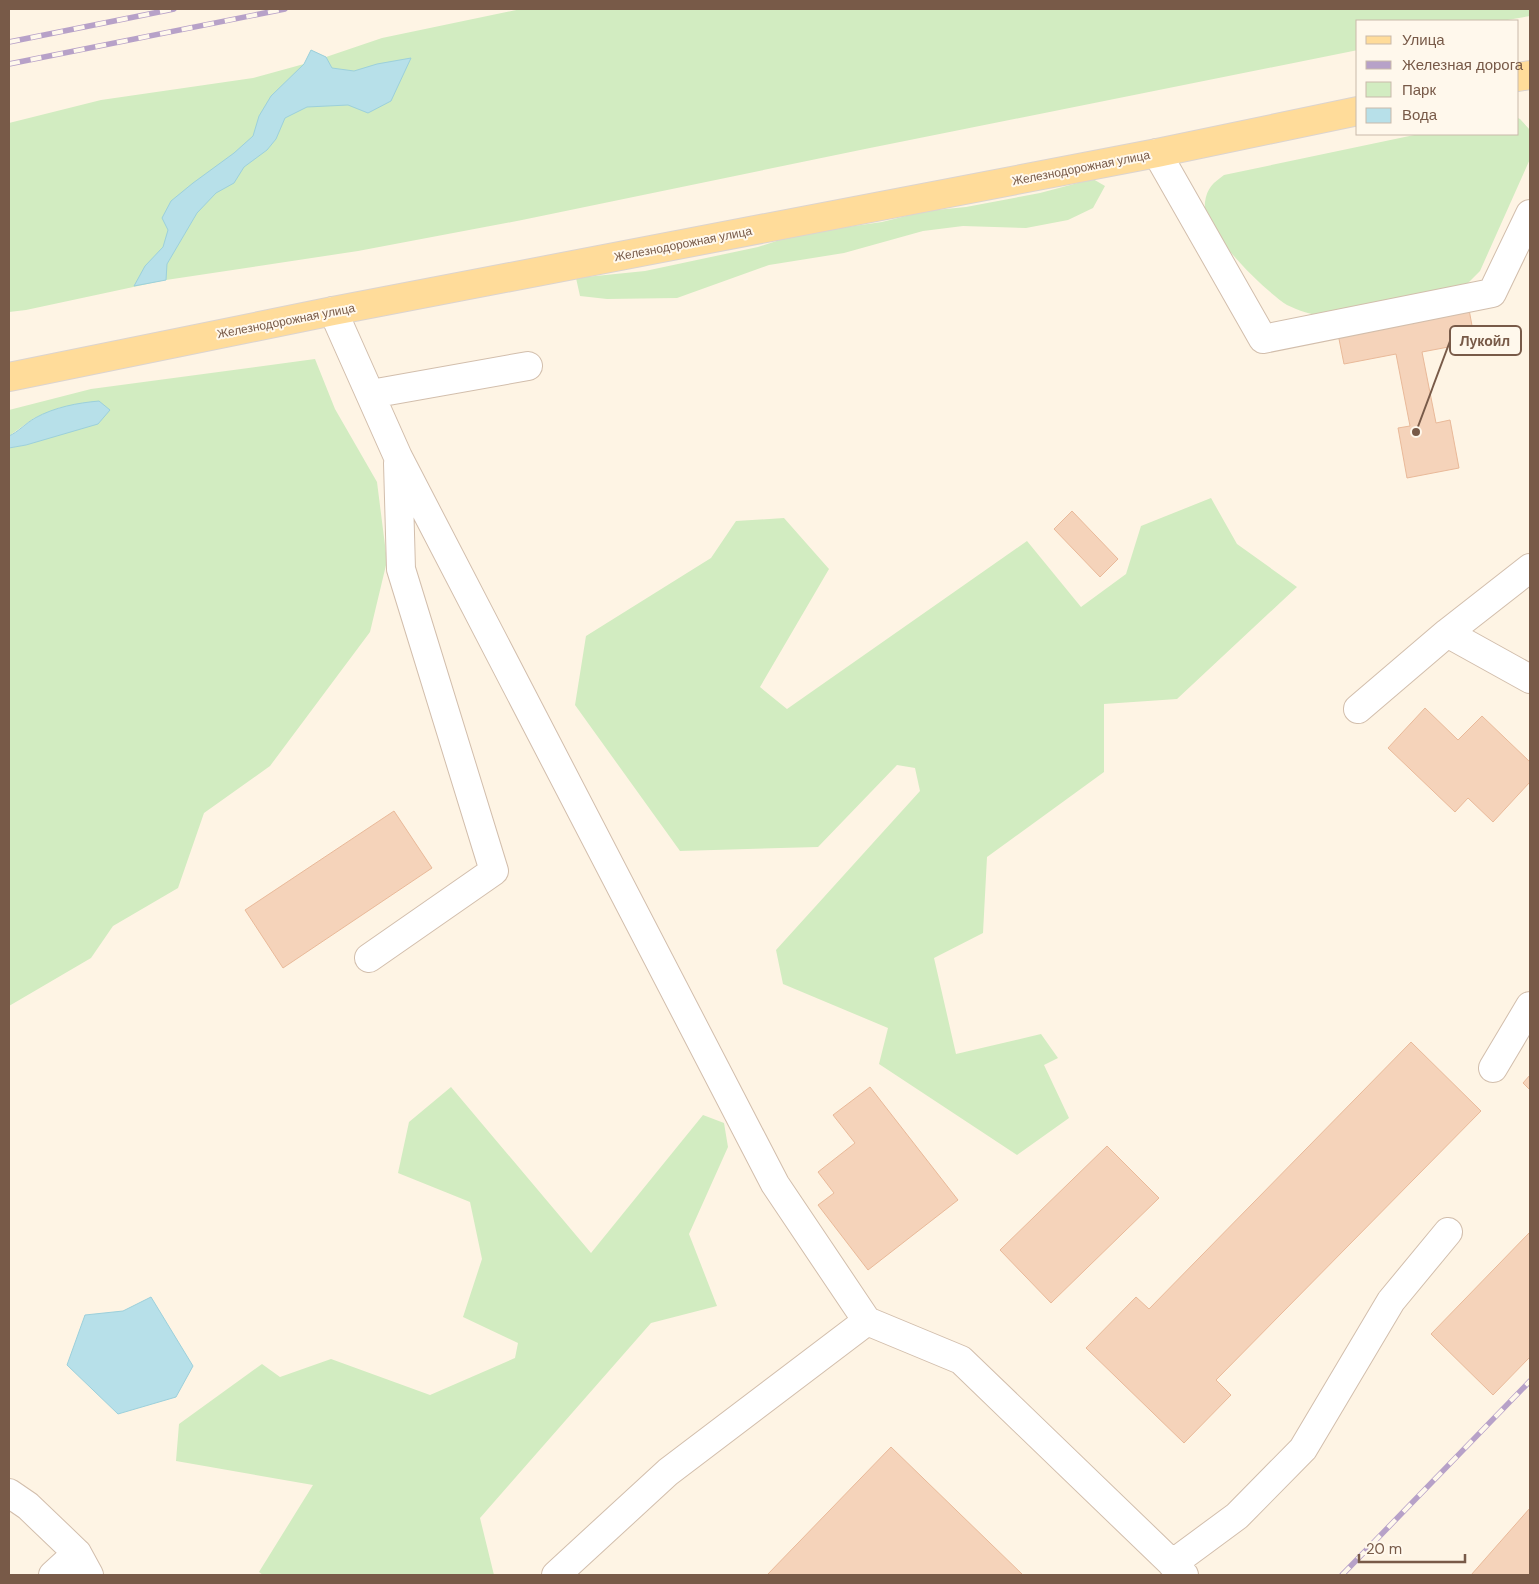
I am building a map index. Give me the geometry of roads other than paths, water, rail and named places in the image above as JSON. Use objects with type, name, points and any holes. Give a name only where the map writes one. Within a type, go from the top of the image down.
[{"type":"main road","name":"Железнодорожная улица","points":[[9,377],[333,312],[1157,153],[1356,111]]},
{"type":"street","points":[[1157,153],[1263,339],[1492,293],[1530,214]]},
{"type":"street","points":[[333,312],[398,456],[775,1184],[867,1321],[961,1360],[1178,1569],[1237,1516],[1302,1449],[1391,1301],[1448,1232]]},
{"type":"street","points":[[370,394],[528,366]]},
{"type":"street","points":[[369,958],[494,871],[401,569],[398,456]]},
{"type":"street","points":[[1358,708],[1447,633],[1530,568]]},
{"type":"street","points":[[1447,633],[1530,680]]},
{"type":"street","points":[[1493,1068],[1530,1006]]},
{"type":"street","points":[[556,1575],[668,1472],[867,1321]]},
{"type":"street","points":[[9,1493],[28,1506],[83,1564],[53,1575]]},
{"type":"water","points":[[311,50],[326,57],[332,68],[354,71],[377,64],[411,58],[391,101],[368,113],[348,105],[307,107],[285,118],[276,139],[267,150],[244,167],[234,183],[216,193],[197,213],[167,264],[166,280],[134,286],[145,266],[163,247],[168,230],[162,218],[171,201],[234,153],[253,136],[259,116],[271,96],[304,64]]},
{"type":"water","points":[[99,401],[110,410],[98,424],[26,445],[9,448],[9,436],[35,418],[66,406]]},
{"type":"water","points":[[151,1297],[193,1366],[176,1397],[118,1414],[67,1365],[85,1315],[123,1311]]},
{"type":"railway","points":[[9,42],[174,9]]},
{"type":"railway","points":[[9,64],[285,9]]},
{"type":"railway","points":[[1342,1575],[1530,1381]]},
{"type":"place","name":"Лукойл","points":[[1416,432]]}]
